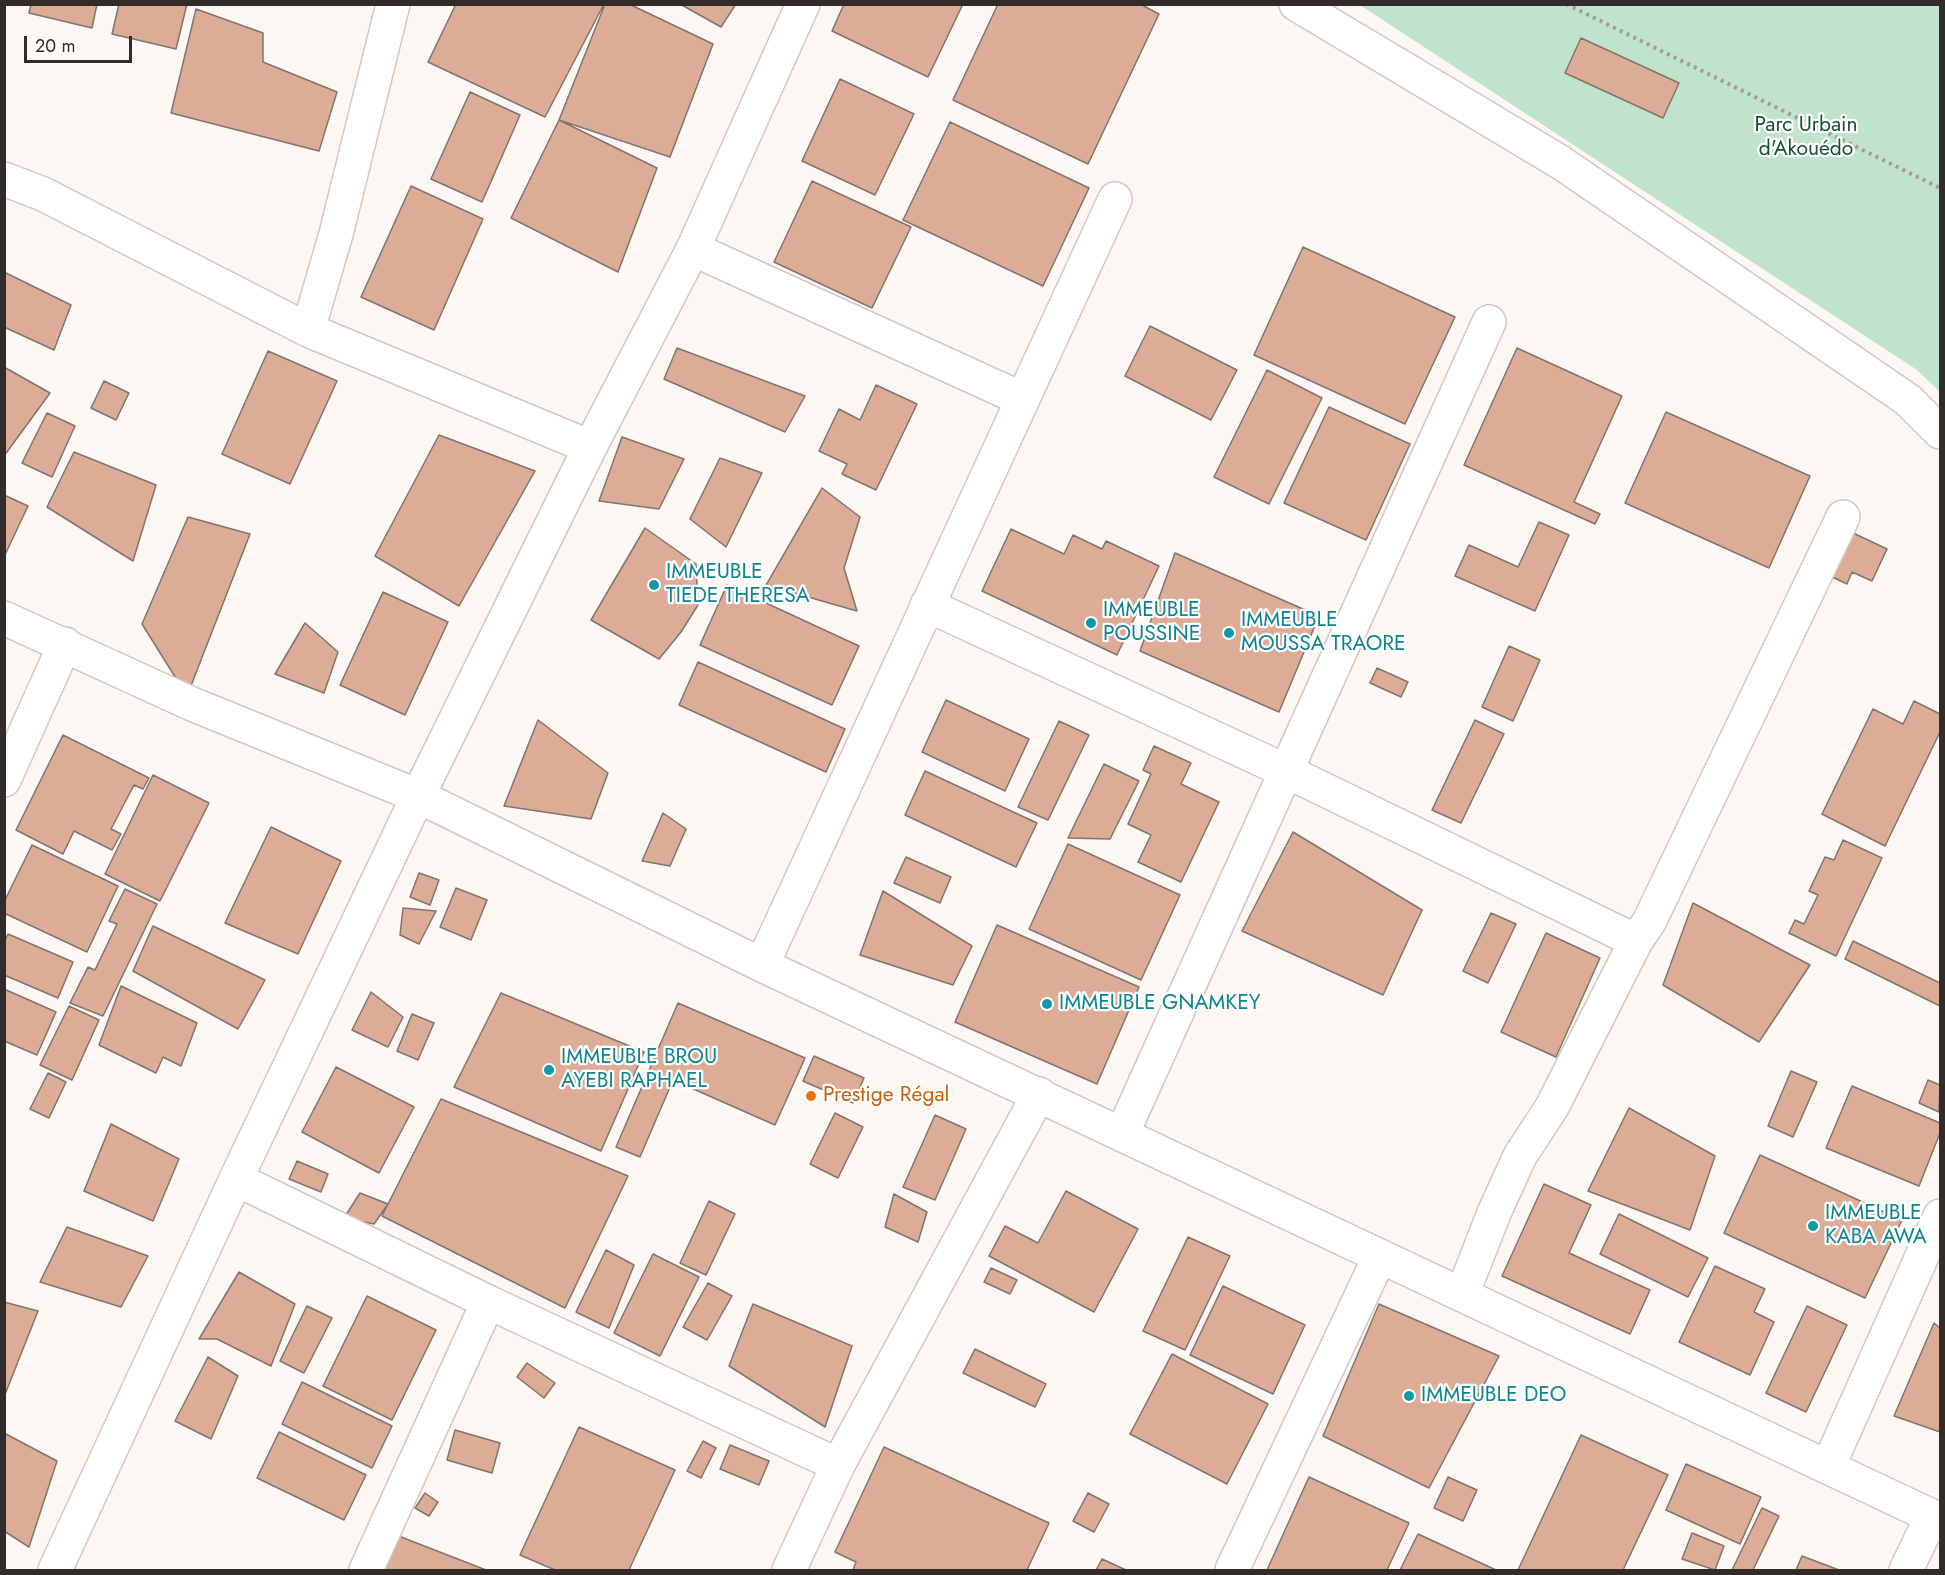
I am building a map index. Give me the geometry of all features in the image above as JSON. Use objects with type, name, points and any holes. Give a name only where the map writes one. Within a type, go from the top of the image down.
[{"type":"street","points":[[308,330],[336,234],[393,4]]},
{"type":"street","points":[[55,1570],[236,1179],[418,796],[590,447],[693,249],[803,4]]},
{"type":"street","points":[[1296,4],[1560,162],[1908,400],[1941,432]]},
{"type":"street","points":[[4,179],[44,194],[308,330],[590,447]]},
{"type":"street","points":[[762,965],[1114,199]]},
{"type":"street","points":[[693,249],[1022,399]]},
{"type":"street","points":[[1122,1134],[1489,322]]},
{"type":"street","points":[[1462,1294],[1494,1212],[1520,1156],[1552,1107],[1636,941],[1649,922],[1844,517]]},
{"type":"street","points":[[927,606],[1286,771],[1636,941]]},
{"type":"street","points":[[4,618],[192,704],[418,796],[762,965],[1936,1518],[1906,1570]]},
{"type":"street","points":[[4,780],[64,644]]},
{"type":"street","points":[[789,1570],[838,1466],[1039,1094]]},
{"type":"street","points":[[236,1179],[488,1302],[838,1466]]},
{"type":"street","points":[[1828,1467],[1941,1216]]},
{"type":"street","points":[[1232,1570],[1380,1256]]},
{"type":"street","points":[[366,1570],[488,1302]]},
{"type":"path","points":[[1566,4],[1941,188]]},
{"type":"green space","name":"Parc Urbain d'Akouédo","points":[[1360,5],[1940,5],[1940,392],[1917,370]]},
{"type":"building","points":[[31,4],[97,4],[92,28],[29,13]]},
{"type":"building","points":[[119,4],[187,4],[176,49],[112,34]]},
{"type":"building","points":[[456,4],[604,4],[545,117],[428,62]]},
{"type":"building","points":[[605,4],[629,4],[713,44],[670,157],[559,120]]},
{"type":"building","points":[[680,4],[736,4],[721,27]]},
{"type":"building","points":[[844,4],[963,4],[928,77],[832,31]]},
{"type":"building","points":[[998,4],[1140,4],[1159,14],[1088,164],[953,100]]},
{"type":"building","points":[[196,9],[263,33],[263,62],[337,92],[319,151],[171,113]]},
{"type":"building","points":[[1581,38],[1679,83],[1663,118],[1565,73]]},
{"type":"building","points":[[840,79],[914,114],[875,195],[802,161]]},
{"type":"building","points":[[470,92],[520,115],[482,202],[431,179]]},
{"type":"building","points":[[559,120],[657,168],[618,272],[511,218]]},
{"type":"building","points":[[950,122],[1089,188],[1043,286],[903,220]]},
{"type":"building","points":[[812,181],[911,227],[872,308],[774,262]]},
{"type":"building","points":[[411,186],[483,219],[434,330],[361,297]]},
{"type":"building","points":[[1303,247],[1455,317],[1405,424],[1254,355]]},
{"type":"building","points":[[4,272],[71,305],[54,350],[4,327]]},
{"type":"building","points":[[1150,326],[1237,370],[1211,420],[1125,376]]},
{"type":"building","points":[[677,348],[805,396],[785,432],[664,379]]},
{"type":"building","points":[[1517,348],[1622,396],[1574,502],[1600,514],[1595,524],[1464,465]]},
{"type":"building","points":[[268,351],[337,381],[290,484],[222,454]]},
{"type":"building","points":[[4,367],[50,393],[4,456]]},
{"type":"building","points":[[1267,370],[1322,398],[1269,504],[1214,477]]},
{"type":"building","points":[[104,381],[129,393],[116,420],[91,408]]},
{"type":"building","points":[[876,385],[917,404],[876,490],[842,474],[847,464],[819,451],[839,409],[860,420]]},
{"type":"building","points":[[1329,407],[1410,444],[1366,540],[1284,503]]},
{"type":"building","points":[[1666,412],[1810,476],[1769,568],[1625,503]]},
{"type":"building","points":[[47,413],[75,426],[52,477],[22,463]]},
{"type":"building","points":[[439,435],[535,471],[459,606],[375,556]]},
{"type":"building","points":[[622,437],[684,459],[659,509],[599,501]]},
{"type":"building","points":[[74,452],[156,485],[133,561],[47,507]]},
{"type":"building","points":[[720,458],[762,473],[726,547],[690,519]]},
{"type":"building","points":[[822,488],[860,517],[844,568],[857,611],[766,585]]},
{"type":"building","points":[[4,495],[28,506],[4,557]]},
{"type":"building","points":[[188,517],[250,534],[187,696],[142,624]]},
{"type":"building","points":[[1539,522],[1569,535],[1535,611],[1455,576],[1469,545],[1518,567]]},
{"type":"building","name":"IMMEUBLE TIEDE THERESA","points":[[645,528],[696,564],[698,605],[681,632],[659,659],[591,620]]},
{"type":"building","name":"IMMEUBLE POUSSINE","points":[[1011,529],[1064,554],[1073,535],[1102,549],[1106,541],[1159,566],[1117,655],[982,591]]},
{"type":"building","points":[[1851,532],[1887,549],[1872,581],[1852,572],[1847,584],[1830,576]]},
{"type":"building","name":"IMMEUBLE MOUSSA TRAORE","points":[[1175,553],[1319,616],[1279,712],[1140,651]]},
{"type":"building","points":[[727,585],[859,646],[832,705],[700,645]]},
{"type":"building","points":[[383,592],[448,622],[405,715],[340,685]]},
{"type":"building","points":[[305,623],[338,652],[324,693],[275,674]]},
{"type":"building","points":[[1509,646],[1540,660],[1513,721],[1482,707]]},
{"type":"building","points":[[698,662],[845,729],[826,772],[679,705]]},
{"type":"building","points":[[1377,668],[1408,682],[1401,697],[1370,683]]},
{"type":"building","points":[[946,700],[1029,739],[1005,791],[922,752]]},
{"type":"building","points":[[1914,701],[1940,714],[1940,732],[1885,846],[1822,814],[1873,709],[1903,724]]},
{"type":"building","points":[[538,720],[608,773],[591,819],[504,806]]},
{"type":"building","points":[[1475,720],[1504,734],[1461,823],[1432,810]]},
{"type":"building","points":[[1059,721],[1089,735],[1048,820],[1018,807]]},
{"type":"building","points":[[63,735],[149,778],[143,789],[134,785],[111,829],[121,834],[112,850],[74,831],[63,854],[16,830]]},
{"type":"building","points":[[1154,746],[1191,763],[1181,784],[1219,802],[1181,882],[1138,862],[1151,835],[1128,824],[1151,774],[1143,770]]},
{"type":"building","points":[[1104,764],[1139,781],[1110,839],[1068,838]]},
{"type":"building","points":[[925,771],[1037,823],[1016,867],[905,815]]},
{"type":"building","points":[[153,775],[209,803],[160,901],[105,874]]},
{"type":"building","points":[[663,813],[686,829],[670,866],[642,861]]},
{"type":"building","points":[[271,827],[341,861],[298,954],[225,923]]},
{"type":"building","points":[[1293,832],[1422,910],[1383,995],[1242,931]]},
{"type":"building","points":[[1843,840],[1882,858],[1836,956],[1789,933],[1795,920],[1804,924],[1818,895],[1809,891],[1825,857],[1834,860]]},
{"type":"building","points":[[1068,844],[1180,895],[1141,980],[1029,929]]},
{"type":"building","points":[[32,845],[118,886],[87,952],[4,913],[4,902]]},
{"type":"building","points":[[906,857],[951,877],[940,903],[894,883]]},
{"type":"building","points":[[419,873],[439,880],[430,905],[410,897]]},
{"type":"building","points":[[456,888],[487,900],[471,940],[440,927]]},
{"type":"building","points":[[125,889],[157,904],[103,1016],[70,1003],[88,967],[95,970],[117,924],[109,921]]},
{"type":"building","points":[[883,891],[972,946],[953,985],[860,955]]},
{"type":"building","points":[[1693,903],[1810,965],[1759,1042],[1663,985]]},
{"type":"building","points":[[403,908],[436,911],[419,944],[400,935]]},
{"type":"building","points":[[1491,913],[1516,924],[1488,983],[1463,971]]},
{"type":"building","name":"IMMEUBLE GNAMKEY","points":[[997,925],[1139,987],[1097,1084],[955,1022]]},
{"type":"building","points":[[153,926],[265,980],[238,1029],[133,971]]},
{"type":"building","points":[[1546,933],[1600,958],[1556,1057],[1501,1032]]},
{"type":"building","points":[[8,934],[73,962],[58,998],[4,975],[4,942]]},
{"type":"building","points":[[1853,941],[1940,983],[1940,1006],[1845,959]]},
{"type":"building","points":[[121,986],[197,1023],[181,1066],[163,1057],[156,1073],[99,1045]]},
{"type":"building","points":[[4,989],[56,1012],[37,1055],[4,1041]]},
{"type":"building","points":[[371,992],[403,1017],[388,1047],[352,1030]]},
{"type":"building","name":"IMMEUBLE BROU AYEBI RAPHAEL","points":[[501,993],[644,1052],[601,1151],[454,1087]]},
{"type":"building","points":[[678,1003],[805,1058],[775,1125],[673,1080],[640,1157],[616,1147]]},
{"type":"building","points":[[69,1006],[99,1020],[72,1080],[40,1065]]},
{"type":"building","points":[[412,1014],[434,1023],[418,1060],[397,1051]]},
{"type":"building","points":[[814,1056],[864,1078],[853,1103],[803,1081]]},
{"type":"building","points":[[336,1067],[414,1107],[379,1173],[302,1132]]},
{"type":"building","points":[[1791,1071],[1817,1082],[1793,1137],[1768,1126]]},
{"type":"building","points":[[48,1073],[66,1082],[49,1118],[30,1109]]},
{"type":"building","points":[[1928,1080],[1940,1085],[1939,1112],[1919,1103]]},
{"type":"building","points":[[1852,1086],[1940,1123],[1940,1133],[1919,1186],[1826,1148]]},
{"type":"building","points":[[441,1099],[628,1176],[565,1308],[382,1216]]},
{"type":"building","points":[[1629,1108],[1715,1156],[1690,1230],[1588,1191]]},
{"type":"building","points":[[835,1113],[863,1127],[838,1178],[810,1164]]},
{"type":"building","points":[[935,1115],[966,1129],[935,1200],[903,1187]]},
{"type":"building","points":[[111,1124],[179,1159],[153,1221],[84,1191]]},
{"type":"building","name":"IMMEUBLE KABA AWA","points":[[1760,1155],[1902,1220],[1865,1298],[1724,1233]]},
{"type":"building","points":[[297,1161],[328,1174],[321,1192],[289,1179]]},
{"type":"building","points":[[1544,1184],[1591,1205],[1569,1253],[1650,1290],[1630,1334],[1502,1276]]},
{"type":"building","points":[[1066,1191],[1138,1229],[1094,1312],[989,1256],[1005,1226],[1038,1243]]},
{"type":"building","points":[[360,1193],[388,1204],[374,1224],[344,1218]]},
{"type":"building","points":[[894,1194],[927,1212],[918,1242],[885,1227]]},
{"type":"building","points":[[709,1201],[735,1214],[706,1275],[680,1263]]},
{"type":"building","points":[[1619,1214],[1708,1258],[1688,1297],[1600,1254]]},
{"type":"building","points":[[67,1227],[148,1256],[121,1307],[40,1282]]},
{"type":"building","points":[[1188,1237],[1230,1256],[1185,1350],[1143,1331]]},
{"type":"building","points":[[606,1250],[634,1265],[609,1328],[576,1312]]},
{"type":"building","points":[[653,1254],[699,1277],[660,1356],[614,1333]]},
{"type":"building","points":[[1715,1266],[1765,1289],[1754,1312],[1774,1322],[1750,1375],[1679,1342]]},
{"type":"building","points":[[991,1268],[1017,1280],[1010,1294],[984,1282]]},
{"type":"building","points":[[239,1272],[295,1304],[271,1366],[217,1339],[199,1339]]},
{"type":"building","points":[[708,1283],[732,1296],[707,1340],[683,1327]]},
{"type":"building","points":[[1223,1286],[1305,1325],[1273,1394],[1190,1355]]},
{"type":"building","points":[[367,1296],[436,1330],[392,1420],[323,1386]]},
{"type":"building","points":[[4,1302],[38,1311],[4,1397]]},
{"type":"building","points":[[753,1304],[852,1346],[825,1427],[729,1366]]},
{"type":"building","name":"IMMEUBLE DEO","points":[[1379,1304],[1499,1356],[1429,1488],[1323,1436]]},
{"type":"building","points":[[307,1306],[332,1318],[304,1373],[280,1361]]},
{"type":"building","points":[[1807,1306],[1847,1325],[1806,1412],[1766,1393]]},
{"type":"building","points":[[1934,1323],[1940,1328],[1940,1432],[1894,1416]]},
{"type":"building","points":[[975,1349],[1046,1384],[1035,1407],[963,1373]]},
{"type":"building","points":[[1172,1354],[1268,1404],[1227,1484],[1130,1434]]},
{"type":"building","points":[[208,1357],[238,1376],[211,1439],[175,1421]]},
{"type":"building","points":[[527,1363],[555,1383],[544,1398],[517,1377]]},
{"type":"building","points":[[302,1382],[392,1426],[372,1468],[282,1424]]},
{"type":"building","points":[[579,1427],[675,1470],[629,1570],[555,1570],[520,1555]]},
{"type":"building","points":[[455,1430],[500,1443],[492,1473],[447,1460]]},
{"type":"building","points":[[279,1432],[366,1475],[344,1520],[257,1478]]},
{"type":"building","points":[[4,1433],[57,1461],[29,1547],[4,1531]]},
{"type":"building","points":[[1581,1435],[1668,1475],[1623,1570],[1518,1570]]},
{"type":"building","points":[[703,1441],[716,1448],[701,1478],[687,1471]]},
{"type":"building","points":[[730,1445],[769,1461],[759,1485],[720,1469]]},
{"type":"building","points":[[884,1447],[1049,1523],[1027,1570],[853,1570],[856,1562],[835,1552]]},
{"type":"building","points":[[1686,1464],[1761,1497],[1740,1544],[1666,1510]]},
{"type":"building","points":[[1309,1477],[1409,1523],[1387,1570],[1267,1570]]},
{"type":"building","points":[[1448,1477],[1477,1490],[1463,1521],[1434,1508]]},
{"type":"building","points":[[425,1493],[438,1502],[429,1516],[415,1508]]},
{"type":"building","points":[[1088,1493],[1109,1504],[1094,1532],[1073,1521]]},
{"type":"building","points":[[1762,1508],[1779,1516],[1753,1570],[1732,1570]]},
{"type":"building","points":[[1692,1533],[1724,1546],[1715,1570],[1682,1559]]},
{"type":"building","points":[[1418,1534],[1496,1570],[1400,1570]]},
{"type":"building","points":[[396,1535],[486,1570],[382,1570]]},
{"type":"building","points":[[1802,1556],[1839,1570],[1796,1570]]},
{"type":"building","points":[[1102,1559],[1126,1570],[1096,1570]]},
{"type":"place","name":"IMMEUBLE TIEDE THERESA","points":[[654,585]]},
{"type":"place","name":"IMMEUBLE POUSSINE","points":[[1091,623]]},
{"type":"place","name":"IMMEUBLE MOUSSA TRAORE","points":[[1229,633]]},
{"type":"place","name":"IMMEUBLE GNAMKEY","points":[[1047,1004]]},
{"type":"place","name":"IMMEUBLE BROU AYEBI RAPHAEL","points":[[549,1070]]},
{"type":"place","name":"Prestige Régal","points":[[811,1096]]},
{"type":"place","name":"IMMEUBLE KABA AWA","points":[[1813,1226]]},
{"type":"place","name":"IMMEUBLE DEO","points":[[1409,1396]]}]
